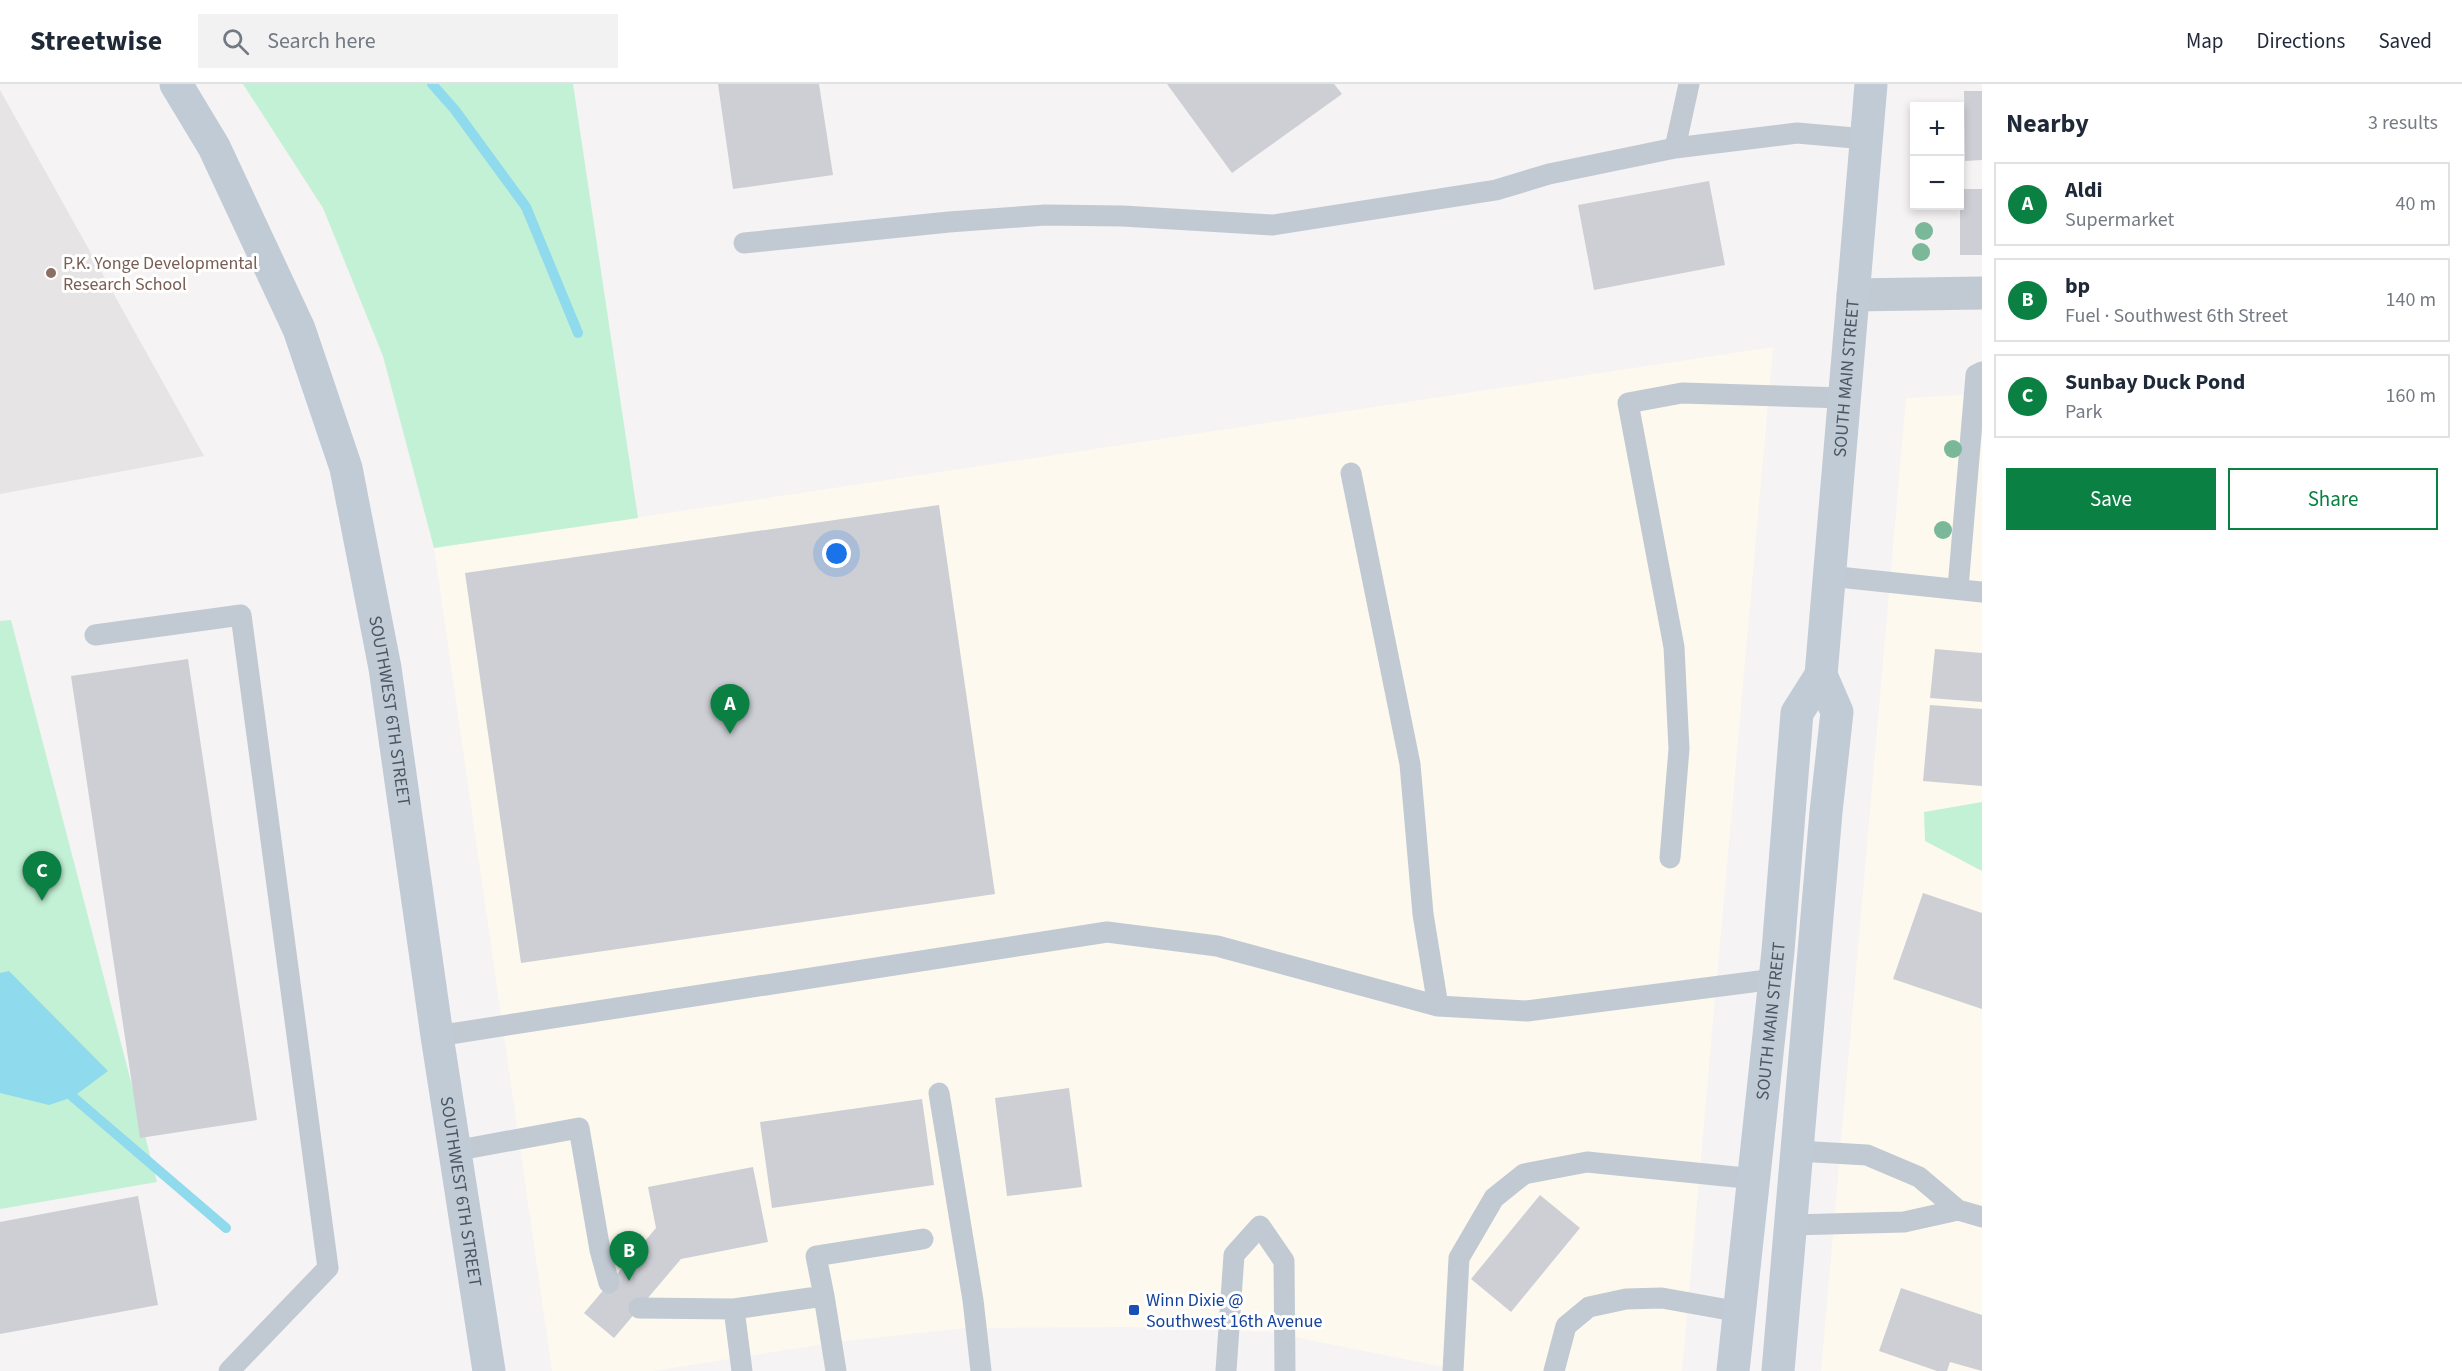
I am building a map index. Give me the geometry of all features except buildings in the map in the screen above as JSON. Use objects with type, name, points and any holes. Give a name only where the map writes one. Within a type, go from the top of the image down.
[{"type":"main road","name":"SOUTHWEST 6TH STREET","points":[[176,84],[214,147],[299,329],[346,468],[385,668],[454,1151],[489,1371]]},
{"type":"main road","name":"SOUTH MAIN STREET","points":[[1733,1371],[1775,980],[1797,712],[1821,675],[1871,84]]},
{"type":"main road","name":"SOUTH MAIN STREET","points":[[1778,1371],[1826,812],[1838,712],[1821,675]]},
{"type":"street","points":[[1853,295],[1982,293]]},
{"type":"lane","points":[[1675,148],[1689,84]]},
{"type":"lane","points":[[744,243],[949,222],[1045,215],[1123,216],[1273,225],[1496,190],[1549,174],[1675,148],[1797,133],[1866,140]]},
{"type":"lane","points":[[1958,588],[1976,375],[1982,372]]},
{"type":"lane","points":[[1670,858],[1679,749],[1674,647],[1628,403],[1682,393],[1844,398]]},
{"type":"lane","points":[[1351,473],[1410,764],[1424,914],[1438,1005]]},
{"type":"lane","points":[[1829,576],[1982,592]]},
{"type":"lane","points":[[95,636],[241,615],[328,1268],[233,1369]]},
{"type":"lane","points":[[437,1036],[1107,932],[1217,946],[1438,1005],[1527,1011],[1775,980]]},
{"type":"lane","points":[[939,1093],[973,1300],[981,1371]]},
{"type":"lane","points":[[454,1151],[579,1128],[600,1250],[609,1283]]},
{"type":"lane","points":[[1797,1151],[1867,1155],[1919,1177],[1958,1210],[1982,1217]]},
{"type":"lane","points":[[1453,1371],[1459,1258],[1494,1198],[1524,1174],[1587,1162],[1755,1179]]},
{"type":"lane","points":[[1791,1225],[1904,1222],[1958,1210]]},
{"type":"lane","points":[[1226,1371],[1234,1255],[1260,1226],[1284,1261],[1285,1371]]},
{"type":"lane","points":[[836,1371],[816,1256],[922,1239]]},
{"type":"lane","points":[[639,1308],[734,1309],[824,1296]]},
{"type":"lane","points":[[1554,1371],[1566,1326],[1589,1307],[1626,1299],[1662,1298],[1740,1312]]},
{"type":"lane","points":[[734,1309],[742,1371]]},
{"type":"shaded area","name":"P.K. Yonge Developmental Research School","points":[[0,90],[204,456],[0,494]]},
{"type":"shaded area","points":[[1773,347],[1682,1371],[1464,1371],[1269,1332],[1130,1327],[965,1328],[837,1342],[653,1371],[552,1371],[434,548]]},
{"type":"shaded area","points":[[1982,394],[1982,1371],[1821,1371],[1906,398]]},
{"type":"green space","points":[[243,84],[573,84],[638,518],[434,548],[383,356],[323,208]]},
{"type":"green space","points":[[11,620],[157,1182],[0,1209],[0,621]]},
{"type":"green space","points":[[1982,802],[1982,871],[1925,841],[1924,812]]},
{"type":"water","points":[[9,971],[108,1071],[73,1097],[49,1105],[0,1093],[0,973]]},
{"type":"waterway","points":[[432,84],[455,110],[526,207],[578,333]]},
{"type":"waterway","points":[[73,1097],[226,1228]]},
{"type":"place","name":"P.K. Yonge Developmental Research School","points":[[51,273]]},
{"type":"place","name":"Aldi","points":[[730,734]]},
{"type":"place","name":"Sunbay Duck Pond","points":[[42,901]]},
{"type":"place","name":"bp","points":[[629,1281]]},
{"type":"place","name":"Winn Dixie @ Southwest 16th Avenue","points":[[1134,1310]]}]
